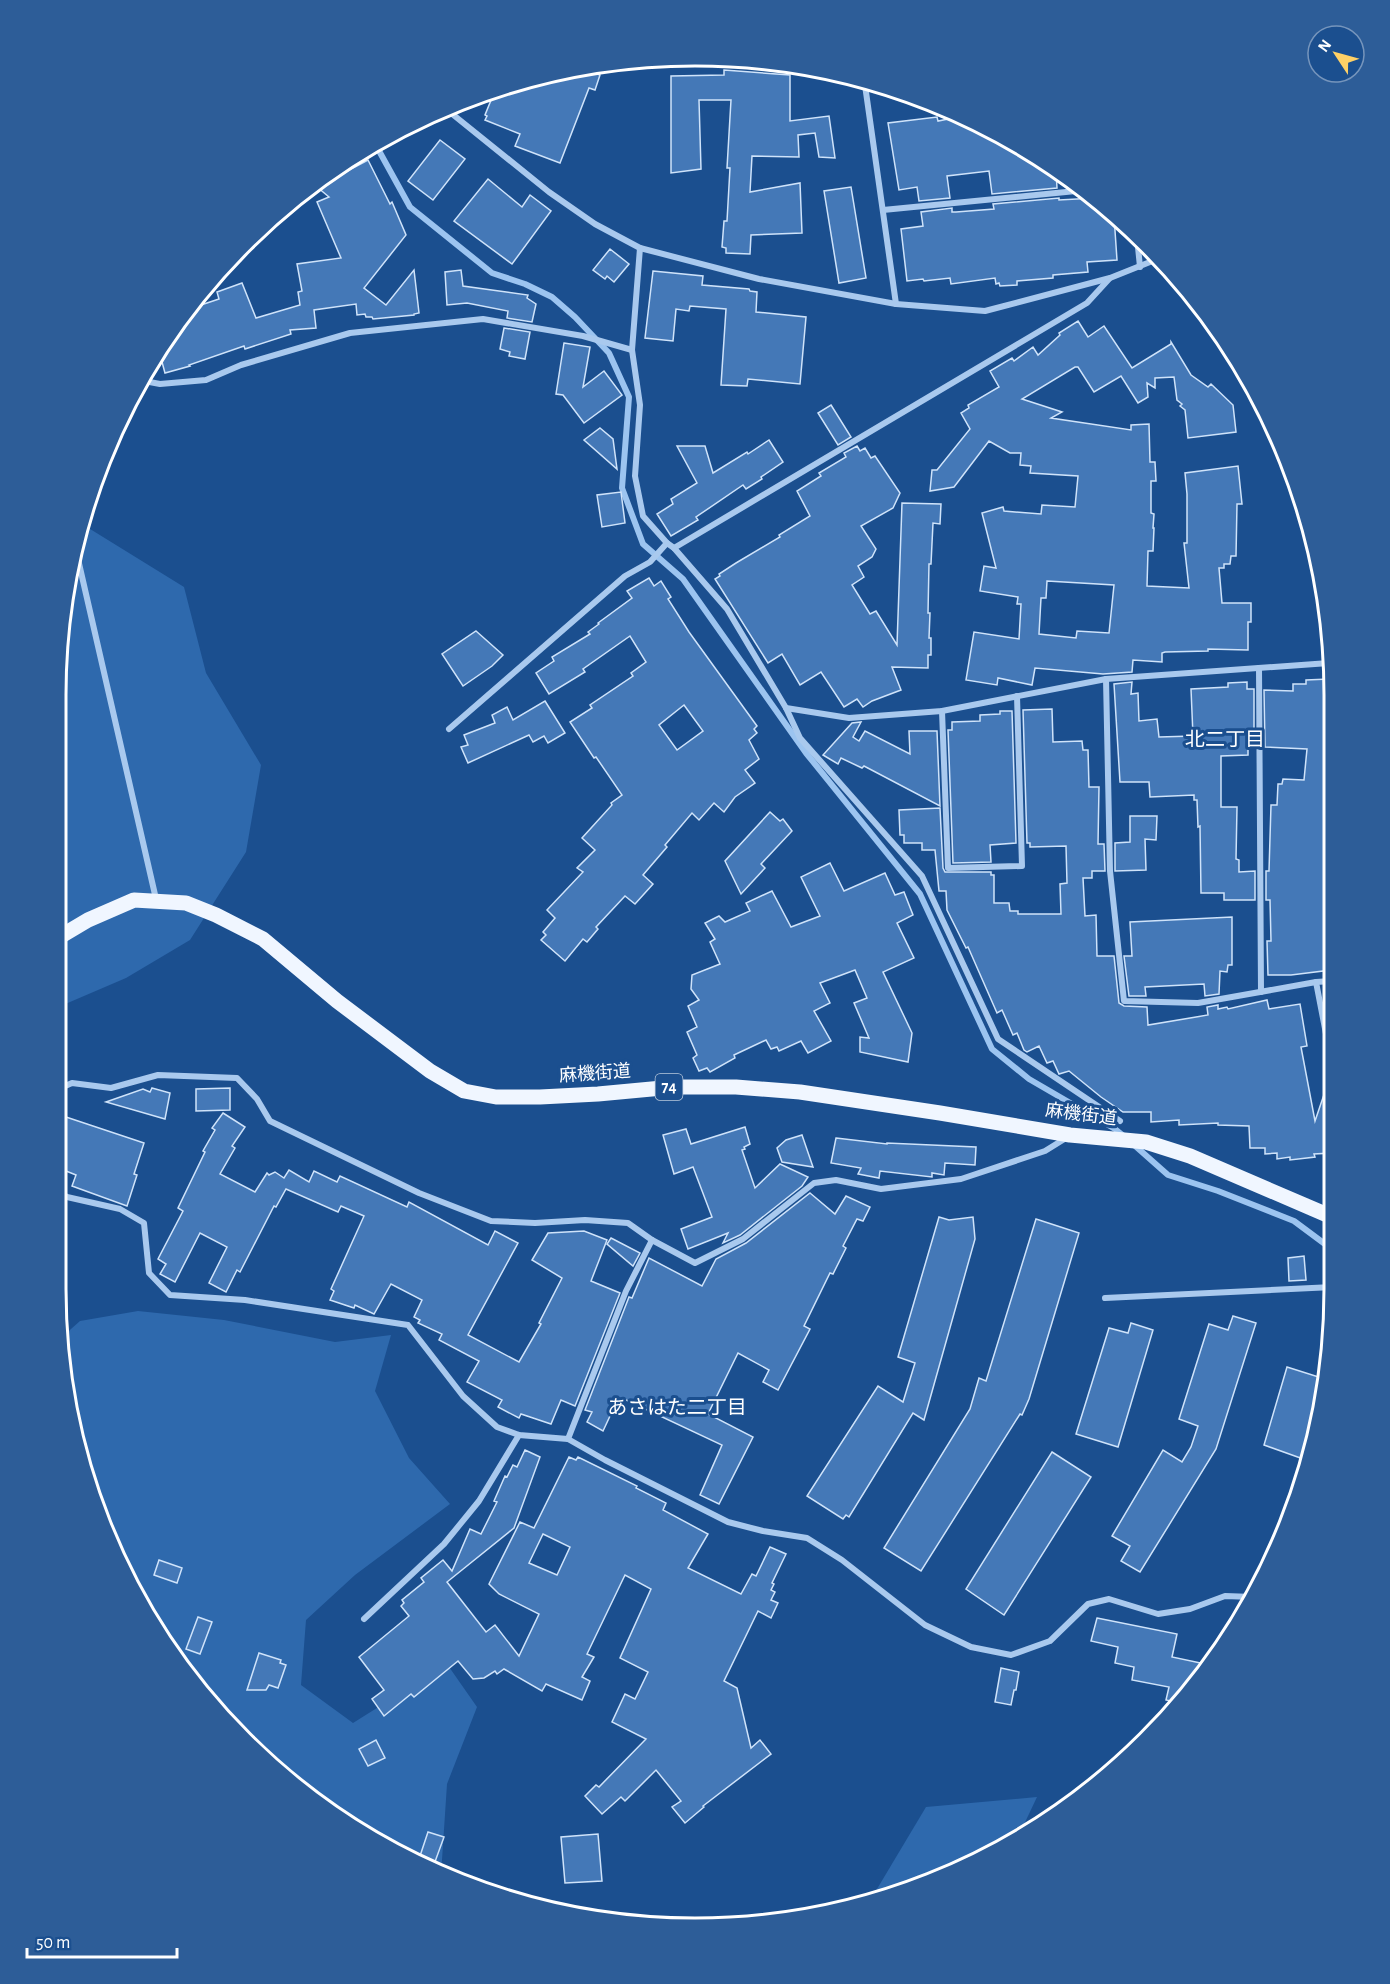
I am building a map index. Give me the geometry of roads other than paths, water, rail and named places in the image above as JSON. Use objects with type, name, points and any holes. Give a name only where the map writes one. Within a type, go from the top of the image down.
[{"type":"main road","name":"麻機街道","points":[[66,933],[88,920],[134,900],[186,903],[216,915],[263,939],[337,1001],[430,1071],[464,1091],[496,1097],[540,1097],[673,1087],[736,1087],[800,1092],[866,1101],[1070,1135],[1146,1142],[1190,1156],[1324,1214]]},
{"type":"street","points":[[866,89],[896,304]]},
{"type":"street","points":[[453,115],[549,192],[595,225],[640,248],[759,279],[896,304],[986,310],[1110,278],[1151,262]]},
{"type":"street","points":[[883,210],[1072,191]]},
{"type":"street","points":[[640,248],[632,350],[640,405],[635,476],[643,516],[727,609],[786,708],[800,738],[922,876],[998,1039],[1120,1121]]},
{"type":"street","points":[[1138,248],[1140,267]]},
{"type":"street","points":[[674,548],[1087,303],[1110,278]]},
{"type":"street","points":[[149,382],[160,384],[206,380],[241,365],[350,333],[483,319],[583,336],[632,350]]},
{"type":"street","points":[[449,729],[626,576],[650,562],[667,543]]},
{"type":"street","points":[[79,565],[157,900]]},
{"type":"street","points":[[786,708],[849,718],[942,711],[1106,679],[1323,663]]},
{"type":"street","points":[[1259,668],[1261,992]]},
{"type":"street","points":[[1106,679],[1110,871],[1124,1001],[1198,1003],[1324,981]]},
{"type":"street","points":[[942,711],[948,868],[1022,866],[1017,696]]},
{"type":"street","points":[[1316,982],[1324,1024]]},
{"type":"street","points":[[66,1086],[72,1083],[111,1088],[158,1075],[237,1078],[257,1100],[270,1121],[418,1193],[459,1210],[491,1221],[536,1223],[585,1220],[628,1223],[652,1240],[695,1263],[743,1239],[814,1183],[836,1180],[880,1189],[961,1179],[1045,1151],[1070,1135]]},
{"type":"street","points":[[66,1196],[120,1209],[144,1223],[149,1273],[170,1295],[245,1300],[408,1325],[464,1396],[497,1426],[519,1435],[568,1438],[605,1460],[728,1522],[763,1531],[807,1538],[842,1560],[925,1624],[971,1647],[1011,1655],[1050,1641],[1088,1604],[1109,1599],[1158,1614],[1190,1609],[1225,1596],[1243,1597]]},
{"type":"street","points":[[568,1438],[626,1291],[652,1240]]},
{"type":"street","points":[[1105,1298],[1324,1287]]},
{"type":"street","points":[[364,1619],[451,1535],[479,1501],[519,1435]]},
{"type":"waterway","points":[[379,151],[410,207],[492,273],[525,284],[552,297],[575,317],[609,353],[629,397],[622,488],[643,544],[683,579],[806,753],[920,894],[992,1049],[1029,1079],[1125,1137]]},
{"type":"waterway","points":[[1133,1144],[1168,1175],[1218,1191],[1294,1221],[1324,1243]]},
{"type":"district","name":"北二丁目","points":[[1225,740]]},
{"type":"district","name":"あさはた二丁目","points":[[677,1408]]}]
